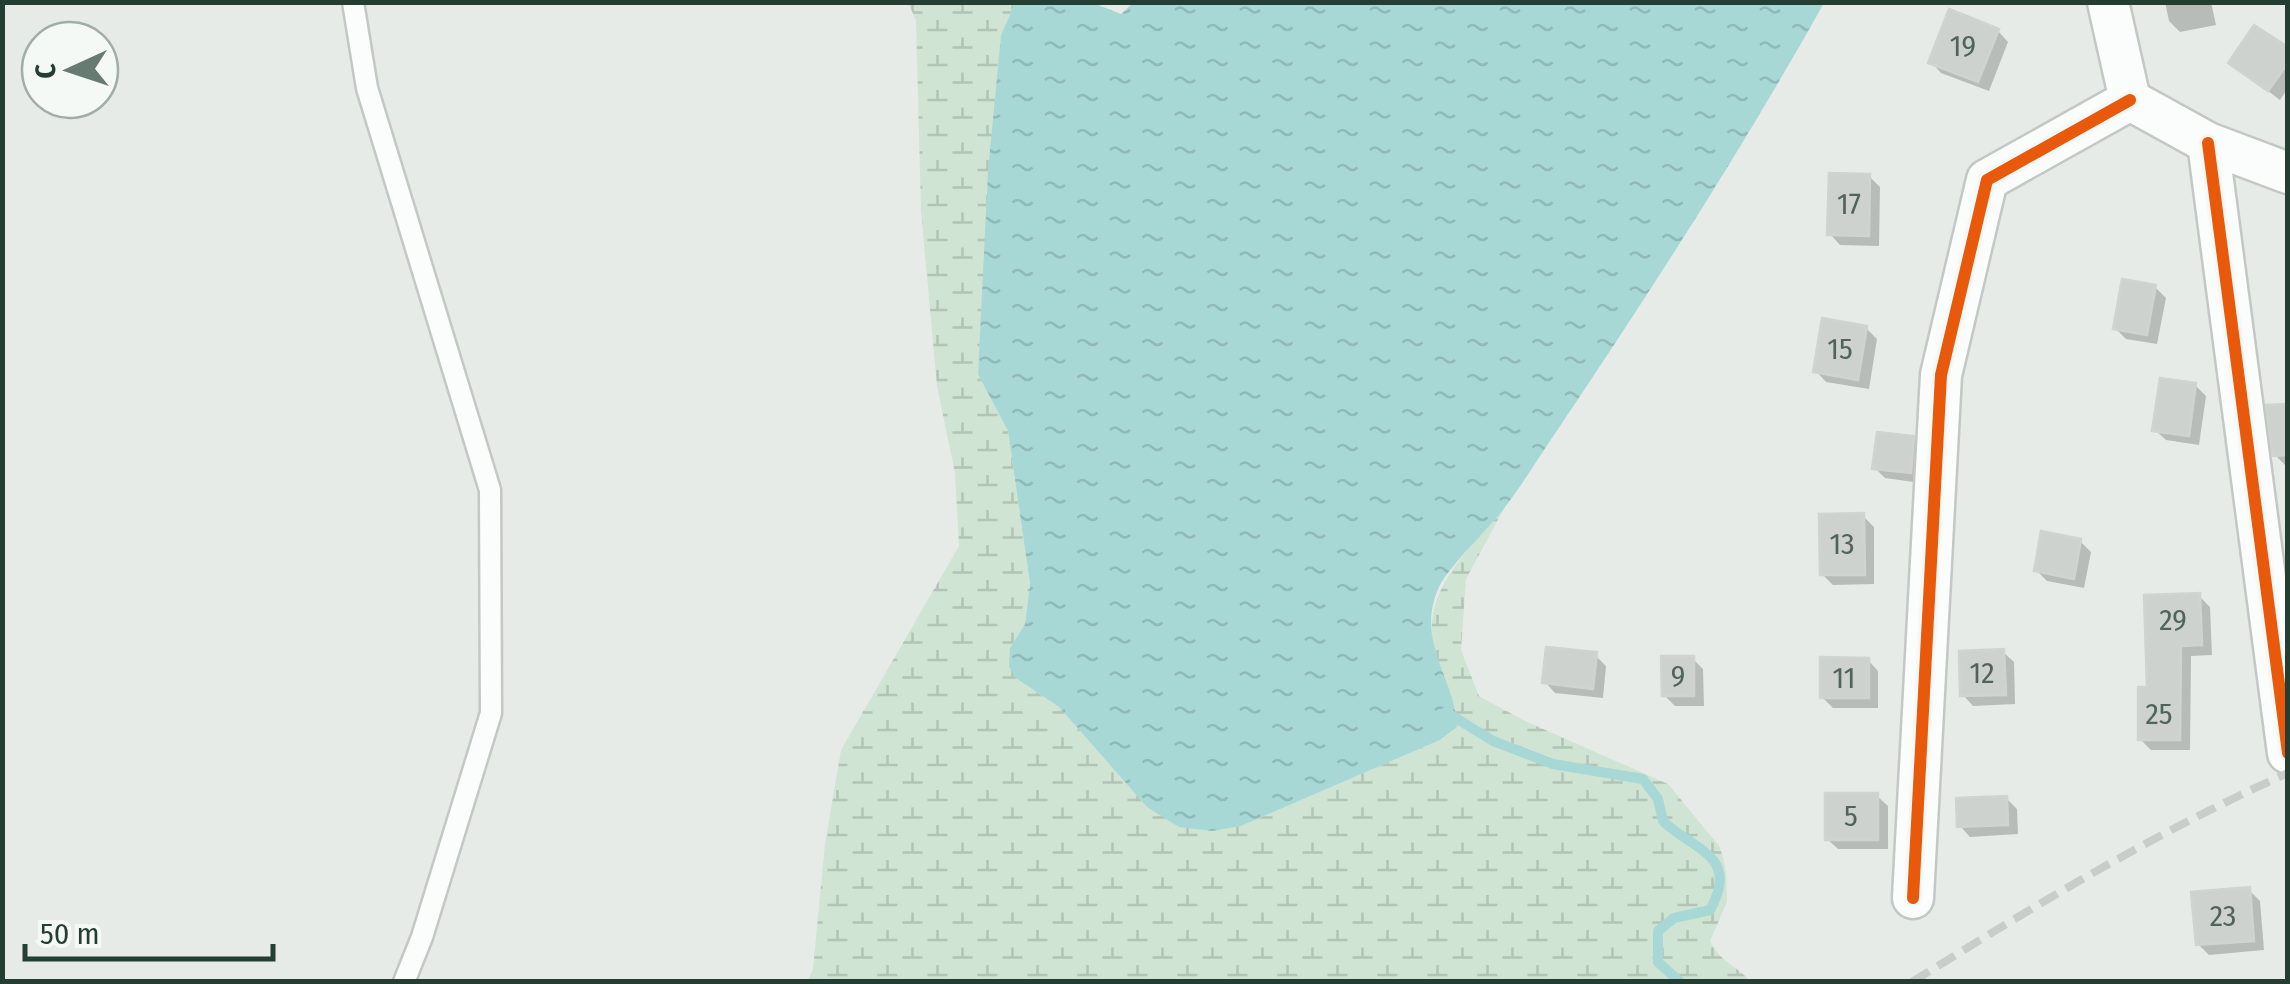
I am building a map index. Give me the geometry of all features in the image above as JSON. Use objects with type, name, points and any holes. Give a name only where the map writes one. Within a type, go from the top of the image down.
[{"type":"street","points":[[2108,2],[2130,100],[2208,143],[2288,173]]},
{"type":"street","points":[[1912,898],[1941,376],[1987,180],[2130,100]]},
{"type":"street","points":[[2208,143],[2288,754]]},
{"type":"lane","points":[[353,2],[368,88],[490,490],[491,713],[422,938],[404,982]]},
{"type":"green space","points":[[908,3],[1015,3],[1001,36],[978,373],[1008,431],[1030,584],[1025,624],[1010,648],[1017,679],[1059,707],[1147,807],[1241,826],[1440,740],[1457,727],[1434,654],[1434,610],[1450,573],[1505,507],[1466,579],[1461,650],[1479,696],[1525,721],[1668,784],[1720,847],[1727,902],[1710,941],[1718,954],[1750,981],[807,982],[813,969],[825,844],[841,750],[959,546],[955,473],[937,386],[921,211],[916,20]]},
{"type":"water","points":[[1134,2],[1824,3],[1727,168],[1625,329],[1516,493],[1439,587],[1431,625],[1433,643],[1455,709],[1457,727],[1440,740],[1241,826],[1212,831],[1179,827],[1147,807],[1059,707],[1017,679],[1009,667],[1010,648],[1025,624],[1030,584],[1008,431],[978,374],[988,172],[1001,35],[1015,3],[1093,3],[1121,14]]},
{"type":"building","points":[[1949,9],[1999,29],[1978,82],[1928,63]]},
{"type":"building","points":[[2254,25],[2288,47],[2288,63],[2268,91],[2228,63]]},
{"type":"building","points":[[1829,173],[1870,174],[1869,236],[1827,235]]},
{"type":"building","points":[[2122,279],[2156,285],[2147,335],[2113,329]]},
{"type":"building","points":[[1822,318],[1867,326],[1858,380],[1813,372]]},
{"type":"building","points":[[2160,378],[2196,383],[2189,436],[2152,431]]},
{"type":"building","points":[[2288,404],[2288,455],[2273,456],[2266,405]]},
{"type":"building","points":[[1877,432],[1914,436],[1911,473],[1872,469]]},
{"type":"building","points":[[1864,513],[1865,575],[1820,575],[1819,514]]},
{"type":"building","points":[[2041,531],[2081,539],[2074,579],[2034,571]]},
{"type":"building","points":[[2200,593],[2202,645],[2181,646],[2180,740],[2138,740],[2138,687],[2147,687],[2144,595]]},
{"type":"building","points":[[1546,647],[1597,652],[1593,689],[1542,683]]},
{"type":"building","points":[[2004,649],[2006,695],[1960,696],[1959,651]]},
{"type":"building","points":[[1661,656],[1694,656],[1694,696],[1662,696]]},
{"type":"building","points":[[1820,657],[1869,658],[1869,698],[1820,698]]},
{"type":"building","points":[[1825,793],[1878,793],[1878,840],[1825,840]]},
{"type":"building","points":[[2007,796],[2008,825],[1957,827],[1956,798]]},
{"type":"building","points":[[2250,887],[2254,941],[2196,945],[2191,892]]},
{"type":"waterway","points":[[1446,712],[1493,741],[1553,764],[1643,779],[1658,799],[1663,821],[1709,856],[1720,877],[1710,910],[1674,918],[1658,931],[1658,962],[1680,982]]},
{"type":"railway","points":[[1912,982],[2143,845],[2288,773]]},
{"type":"cycle path","points":[[1913,898],[1941,375],[1987,180],[2130,100]]},
{"type":"cycle path","points":[[2208,143],[2288,753]]}]
